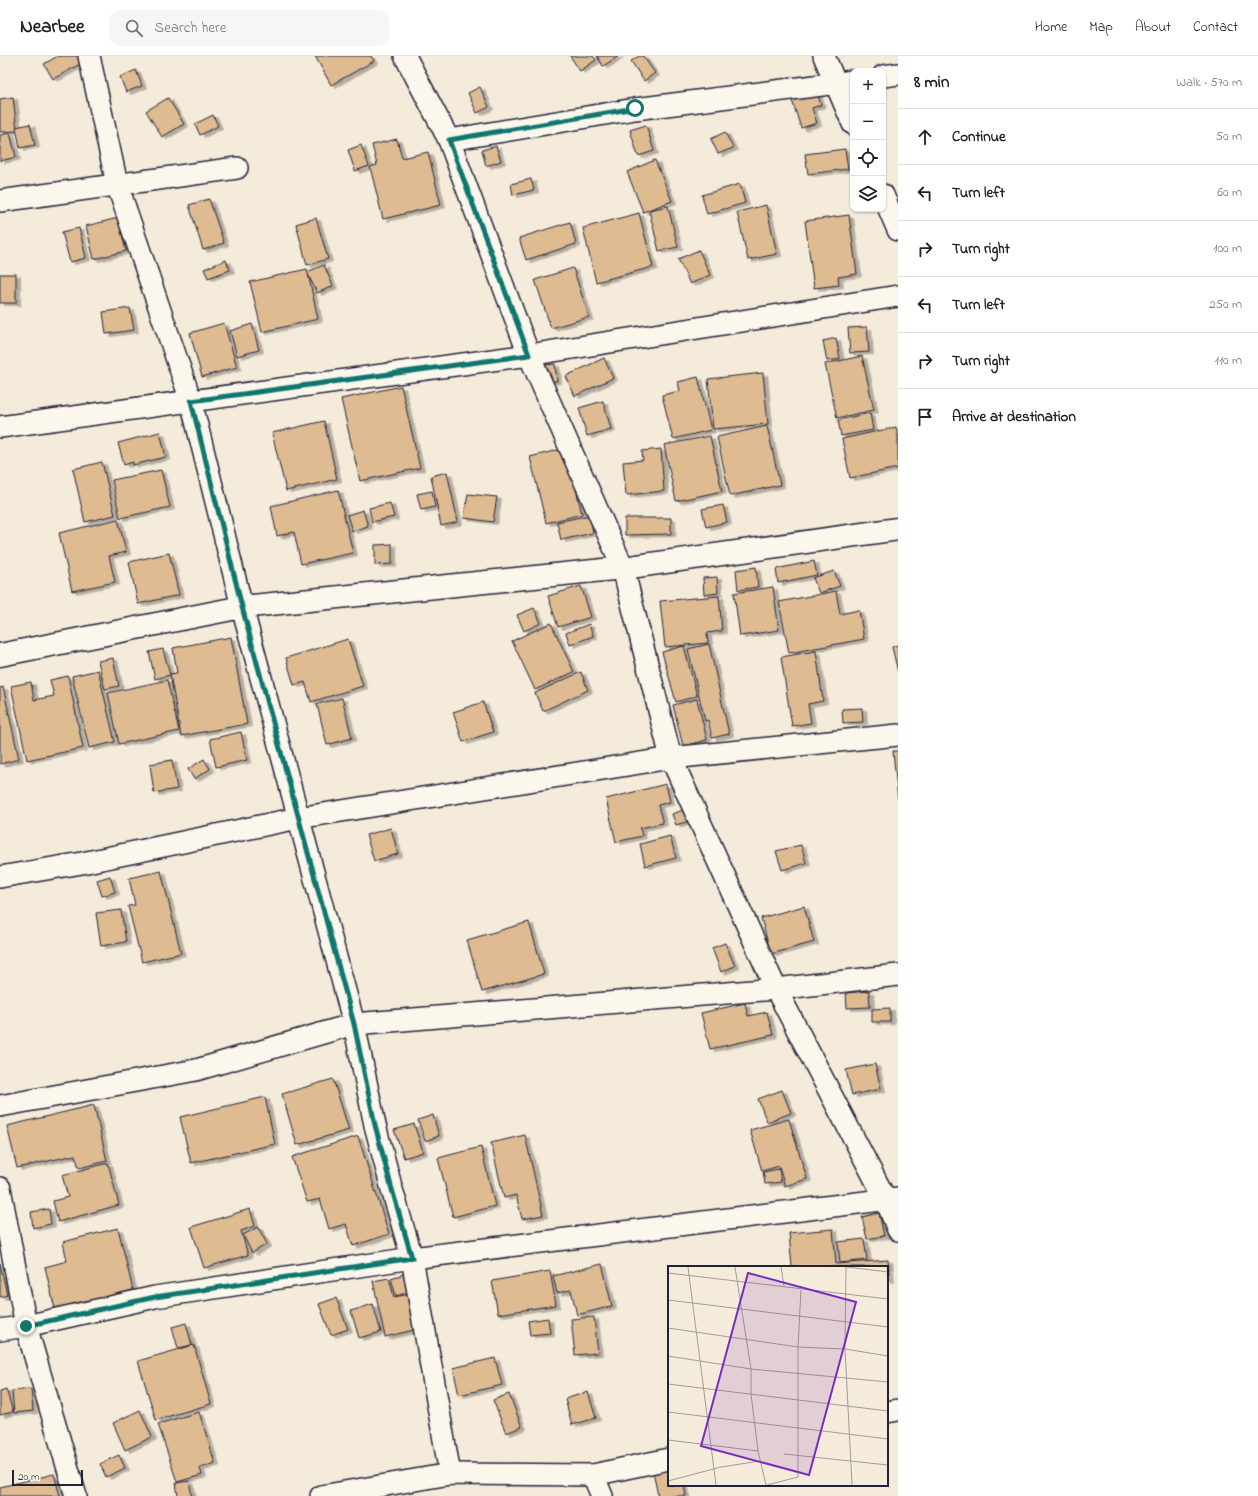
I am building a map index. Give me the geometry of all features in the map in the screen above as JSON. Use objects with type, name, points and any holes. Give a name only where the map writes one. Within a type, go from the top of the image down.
[{"type":"street","points":[[89,56],[116,184],[191,401],[242,607],[354,1024],[377,1132],[412,1258],[450,1474]]},
{"type":"street","points":[[824,56],[845,82],[850,108]]},
{"type":"street","points":[[411,58],[449,140],[529,355],[623,568],[672,758],[776,989],[892,1199],[898,1230]]},
{"type":"street","points":[[886,76],[898,74]]},
{"type":"street","points":[[449,140],[635,108],[845,82]]},
{"type":"street","points":[[0,201],[238,168]]},
{"type":"street","points":[[886,202],[898,230]]},
{"type":"street","points":[[0,427],[529,355],[898,296]]},
{"type":"street","points":[[0,655],[242,607],[623,568],[898,528]]},
{"type":"street","points":[[0,877],[82,863],[298,818],[672,758],[898,735]]},
{"type":"street","points":[[0,1106],[196,1070],[354,1024],[776,989],[898,975]]},
{"type":"street","points":[[0,1188],[26,1326],[76,1496]]},
{"type":"street","points":[[0,1330],[26,1326],[155,1297],[412,1258],[892,1199]]},
{"type":"street","points":[[888,1412],[898,1410]]},
{"type":"street","points":[[321,1496],[450,1474],[593,1475],[668,1459]]},
{"type":"street","points":[[593,1475],[602,1496]]},
{"type":"building","points":[[58,56],[78,56],[82,63],[53,79],[44,64]]},
{"type":"building","points":[[315,56],[371,56],[374,61],[331,85]]},
{"type":"building","points":[[570,56],[593,56],[596,60],[580,71]]},
{"type":"building","points":[[597,56],[619,56],[603,66]]},
{"type":"building","points":[[639,56],[643,56],[655,73],[644,81],[631,61]]},
{"type":"building","points":[[136,70],[142,86],[126,92],[120,77]]},
{"type":"building","points":[[814,83],[821,105],[812,108],[817,123],[801,128],[789,91]]},
{"type":"building","points":[[480,87],[489,107],[477,113],[468,93]]},
{"type":"building","points":[[13,97],[17,131],[0,132],[0,99]]},
{"type":"building","points":[[168,98],[184,124],[162,137],[146,111]]},
{"type":"building","points":[[213,115],[218,126],[200,135],[195,124]]},
{"type":"building","points":[[30,124],[35,145],[20,148],[16,127]]},
{"type":"building","points":[[646,125],[654,151],[638,156],[630,130]]},
{"type":"building","points":[[725,132],[733,148],[718,154],[711,139]]},
{"type":"building","points":[[10,133],[16,157],[0,161],[0,135]]},
{"type":"building","points":[[397,139],[402,158],[428,152],[441,205],[383,219],[370,167],[377,165],[372,145]]},
{"type":"building","points":[[361,145],[369,166],[355,171],[348,150]]},
{"type":"building","points":[[496,146],[501,161],[486,166],[482,150]]},
{"type":"building","points":[[845,149],[848,169],[808,174],[805,154]]},
{"type":"building","points":[[655,160],[672,201],[643,212],[627,172]]},
{"type":"building","points":[[531,179],[534,190],[513,195],[511,184]]},
{"type":"building","points":[[740,184],[745,203],[707,214],[702,195]]},
{"type":"building","points":[[209,199],[224,243],[203,250],[189,205]]},
{"type":"building","points":[[766,205],[777,254],[748,260],[737,212]]},
{"type":"building","points":[[668,206],[678,247],[659,251],[649,210]]},
{"type":"building","points":[[639,213],[653,267],[596,282],[583,228]]},
{"type":"building","points":[[849,215],[857,274],[838,277],[839,285],[814,288],[805,221]]},
{"type":"building","points":[[118,218],[126,251],[94,259],[86,226]]},
{"type":"building","points":[[316,218],[328,259],[307,265],[296,224]]},
{"type":"building","points":[[570,222],[576,244],[526,260],[519,238]]},
{"type":"building","points":[[79,228],[86,258],[70,262],[62,232]]},
{"type":"building","points":[[699,250],[710,275],[690,284],[678,259]]},
{"type":"building","points":[[226,260],[230,270],[208,278],[204,269]]},
{"type":"building","points":[[324,265],[333,286],[317,293],[307,272]]},
{"type":"building","points":[[573,268],[589,317],[551,328],[535,280]]},
{"type":"building","points":[[307,269],[318,319],[262,332],[250,282]]},
{"type":"building","points":[[0,274],[16,274],[16,303],[0,303]]},
{"type":"building","points":[[130,308],[134,330],[106,334],[103,312]]},
{"type":"building","points":[[224,323],[237,367],[202,377],[190,333]]},
{"type":"building","points":[[252,324],[259,350],[237,356],[230,331]]},
{"type":"building","points":[[867,327],[869,352],[850,353],[848,328]]},
{"type":"building","points":[[836,338],[840,359],[827,361],[823,341]]},
{"type":"building","points":[[862,356],[874,410],[837,418],[825,364]]},
{"type":"building","points":[[604,358],[613,378],[575,396],[566,376]]},
{"type":"building","points":[[555,364],[557,381],[539,382],[537,366]]},
{"type":"building","points":[[763,373],[768,424],[713,429],[708,379]]},
{"type":"building","points":[[698,377],[711,430],[673,439],[662,395],[680,391],[678,382]]},
{"type":"building","points":[[401,386],[420,468],[360,481],[341,399]]},
{"type":"building","points":[[603,401],[611,429],[587,436],[579,408]]},
{"type":"building","points":[[870,413],[873,430],[841,436],[838,420]]},
{"type":"building","points":[[324,421],[337,479],[286,491],[272,433]]},
{"type":"building","points":[[767,426],[780,485],[730,496],[717,437]]},
{"type":"building","points":[[896,427],[898,437],[898,468],[850,478],[842,439]]},
{"type":"building","points":[[160,432],[166,457],[133,465],[133,462],[124,465],[118,443]]},
{"type":"building","points":[[710,436],[722,491],[676,501],[664,445]]},
{"type":"building","points":[[566,448],[582,514],[546,523],[530,457]]},
{"type":"building","points":[[661,449],[664,491],[626,495],[623,462],[643,460],[642,451]]},
{"type":"building","points":[[102,462],[115,515],[85,522],[73,469]]},
{"type":"building","points":[[161,470],[170,507],[120,518],[112,480]]},
{"type":"building","points":[[447,472],[458,522],[441,526],[431,476]]},
{"type":"building","points":[[338,490],[353,553],[301,564],[294,532],[277,536],[271,506]]},
{"type":"building","points":[[432,491],[435,507],[421,510],[417,494]]},
{"type":"building","points":[[468,494],[497,497],[493,522],[464,518]]},
{"type":"building","points":[[390,503],[394,517],[372,522],[369,508]]},
{"type":"building","points":[[723,505],[727,522],[706,527],[702,509]]},
{"type":"building","points":[[363,510],[368,526],[352,531],[347,515]]},
{"type":"building","points":[[590,515],[593,533],[561,540],[557,522]]},
{"type":"building","points":[[625,518],[671,518],[671,534],[625,535]]},
{"type":"building","points":[[118,519],[126,552],[109,556],[115,582],[72,591],[59,533]]},
{"type":"building","points":[[392,544],[392,564],[375,565],[375,545]]},
{"type":"building","points":[[169,553],[179,595],[138,604],[129,562]]},
{"type":"building","points":[[814,561],[817,575],[778,583],[776,569]]},
{"type":"building","points":[[756,567],[758,587],[738,590],[736,570]]},
{"type":"building","points":[[834,571],[840,586],[819,593],[813,578]]},
{"type":"building","points":[[717,577],[718,593],[704,595],[703,578]]},
{"type":"building","points":[[581,586],[591,617],[558,627],[548,596]]},
{"type":"building","points":[[773,587],[779,630],[740,636],[734,593]]},
{"type":"building","points":[[836,591],[840,614],[859,610],[864,639],[789,653],[779,602]]},
{"type":"building","points":[[719,596],[722,631],[707,633],[708,643],[665,647],[660,601]]},
{"type":"building","points":[[534,608],[541,623],[524,631],[517,615]]},
{"type":"building","points":[[551,623],[574,672],[535,690],[512,641]]},
{"type":"building","points":[[589,624],[593,636],[570,645],[566,633]]},
{"type":"building","points":[[231,637],[247,724],[181,736],[170,674],[177,673],[173,648]]},
{"type":"building","points":[[348,639],[363,686],[311,702],[305,682],[294,685],[286,658]]},
{"type":"building","points":[[709,644],[729,734],[712,738],[708,720],[705,721],[688,649]]},
{"type":"building","points":[[898,645],[898,672],[892,647]]},
{"type":"building","points":[[684,646],[697,696],[676,702],[662,652]]},
{"type":"building","points":[[163,649],[170,675],[155,679],[149,652]]},
{"type":"building","points":[[816,651],[823,701],[808,704],[811,723],[792,726],[781,657]]},
{"type":"building","points":[[113,658],[119,686],[105,689],[98,661]]},
{"type":"building","points":[[98,670],[115,742],[89,748],[72,676]]},
{"type":"building","points":[[581,672],[588,690],[543,711],[535,693]]},
{"type":"building","points":[[68,676],[83,748],[27,760],[11,686],[31,682],[34,700],[54,696],[50,680]]},
{"type":"building","points":[[167,680],[179,731],[119,744],[108,693]]},
{"type":"building","points":[[3,687],[19,759],[0,764],[0,688]]},
{"type":"building","points":[[342,698],[352,738],[327,745],[317,704]]},
{"type":"building","points":[[697,699],[707,740],[683,746],[673,705]]},
{"type":"building","points":[[483,702],[493,732],[463,742],[453,712]]},
{"type":"building","points":[[862,708],[863,722],[843,723],[842,709]]},
{"type":"building","points":[[241,732],[247,760],[216,767],[210,739]]},
{"type":"building","points":[[893,751],[898,751],[898,800]]},
{"type":"building","points":[[204,759],[210,769],[194,779],[188,769]]},
{"type":"building","points":[[172,760],[177,789],[154,793],[150,764]]},
{"type":"building","points":[[666,784],[670,802],[658,805],[663,823],[640,828],[642,836],[616,842],[606,799]]},
{"type":"building","points":[[686,809],[689,821],[676,825],[672,814]]},
{"type":"building","points":[[391,828],[398,854],[374,861],[366,835]]},
{"type":"building","points":[[670,836],[676,858],[645,866],[640,844]]},
{"type":"building","points":[[801,845],[806,863],[782,870],[776,851]]},
{"type":"building","points":[[161,871],[181,953],[142,962],[128,906],[135,905],[129,878]]},
{"type":"building","points":[[110,876],[115,892],[102,896],[97,880]]},
{"type":"building","points":[[804,906],[814,942],[771,954],[761,918]]},
{"type":"building","points":[[121,910],[126,942],[101,946],[96,913]]},
{"type":"building","points":[[529,922],[544,974],[482,992],[467,940]]},
{"type":"building","points":[[725,943],[735,966],[721,972],[712,948]]},
{"type":"building","points":[[869,991],[870,1007],[847,1008],[846,993]]},
{"type":"building","points":[[745,1003],[748,1016],[767,1012],[773,1035],[710,1049],[701,1013]]},
{"type":"building","points":[[890,1008],[890,1022],[872,1022],[872,1009]]},
{"type":"building","points":[[875,1064],[881,1089],[852,1095],[846,1070]]},
{"type":"building","points":[[333,1079],[349,1130],[297,1145],[282,1094]]},
{"type":"building","points":[[782,1090],[791,1113],[767,1122],[758,1099]]},
{"type":"building","points":[[265,1097],[275,1144],[191,1163],[180,1117]]},
{"type":"building","points":[[94,1105],[107,1161],[79,1168],[75,1155],[17,1168],[7,1126]]},
{"type":"building","points":[[433,1115],[439,1136],[425,1141],[418,1120]]},
{"type":"building","points":[[789,1119],[807,1179],[785,1186],[779,1166],[762,1171],[750,1130]]},
{"type":"building","points":[[414,1124],[423,1152],[404,1158],[394,1130]]},
{"type":"building","points":[[525,1135],[543,1215],[522,1219],[516,1195],[504,1198],[491,1143]]},
{"type":"building","points":[[358,1136],[389,1234],[353,1246],[346,1224],[329,1229],[320,1199],[307,1202],[292,1157]]},
{"type":"building","points":[[481,1147],[495,1206],[453,1217],[438,1158]]},
{"type":"building","points":[[108,1163],[119,1205],[58,1222],[53,1201],[68,1197],[62,1175]]},
{"type":"building","points":[[779,1169],[781,1182],[765,1184],[763,1172]]},
{"type":"building","points":[[49,1209],[51,1224],[33,1228],[31,1212]]},
{"type":"building","points":[[250,1209],[255,1226],[241,1231],[248,1255],[204,1268],[191,1227]]},
{"type":"building","points":[[879,1213],[884,1236],[867,1239],[862,1217]]},
{"type":"building","points":[[258,1227],[267,1244],[252,1253],[243,1235]]},
{"type":"building","points":[[118,1228],[133,1290],[55,1309],[45,1267],[67,1261],[63,1242]]},
{"type":"building","points":[[833,1229],[836,1264],[888,1260],[890,1280],[888,1280],[888,1266],[792,1266],[789,1233]]},
{"type":"building","points":[[864,1239],[867,1260],[840,1263],[838,1242]]},
{"type":"building","points":[[0,1263],[7,1295],[0,1297]]},
{"type":"building","points":[[602,1264],[612,1306],[577,1315],[571,1290],[557,1293],[553,1276]]},
{"type":"building","points":[[550,1271],[556,1305],[498,1314],[492,1281]]},
{"type":"building","points":[[404,1274],[409,1292],[396,1296],[391,1278]]},
{"type":"building","points":[[389,1278],[394,1297],[410,1294],[418,1329],[385,1337],[373,1281]]},
{"type":"building","points":[[336,1298],[348,1329],[331,1335],[319,1304]]},
{"type":"building","points":[[373,1304],[381,1332],[359,1338],[351,1311]]},
{"type":"building","points":[[594,1317],[598,1353],[575,1355],[571,1319]]},
{"type":"building","points":[[548,1318],[550,1333],[530,1335],[528,1321]]},
{"type":"building","points":[[186,1323],[192,1345],[178,1348],[172,1327]]},
{"type":"building","points":[[194,1345],[211,1404],[156,1420],[138,1361]]},
{"type":"building","points":[[495,1358],[502,1385],[459,1395],[453,1368]]},
{"type":"building","points":[[6,1389],[13,1412],[0,1415],[0,1391]]},
{"type":"building","points":[[31,1389],[33,1411],[14,1413],[12,1391]]},
{"type":"building","points":[[588,1392],[596,1418],[572,1425],[565,1399]]},
{"type":"building","points":[[509,1394],[522,1427],[506,1433],[493,1400]]},
{"type":"building","points":[[140,1410],[152,1437],[125,1450],[113,1423]]},
{"type":"building","points":[[199,1412],[215,1463],[200,1468],[202,1475],[177,1482],[158,1424]]},
{"type":"building","points":[[119,1455],[125,1468],[106,1477],[100,1464]]},
{"type":"building","points":[[668,1463],[668,1486],[684,1486],[686,1496],[658,1496],[652,1466]]},
{"type":"building","points":[[54,1474],[60,1496],[0,1496],[0,1487]]},
{"type":"building","points":[[189,1481],[192,1496],[178,1496],[176,1483]]},
{"type":"route","points":[[26,1326],[155,1297],[412,1258],[375,1125],[354,1024],[242,607],[191,401],[529,355],[449,140],[635,108]]}]
